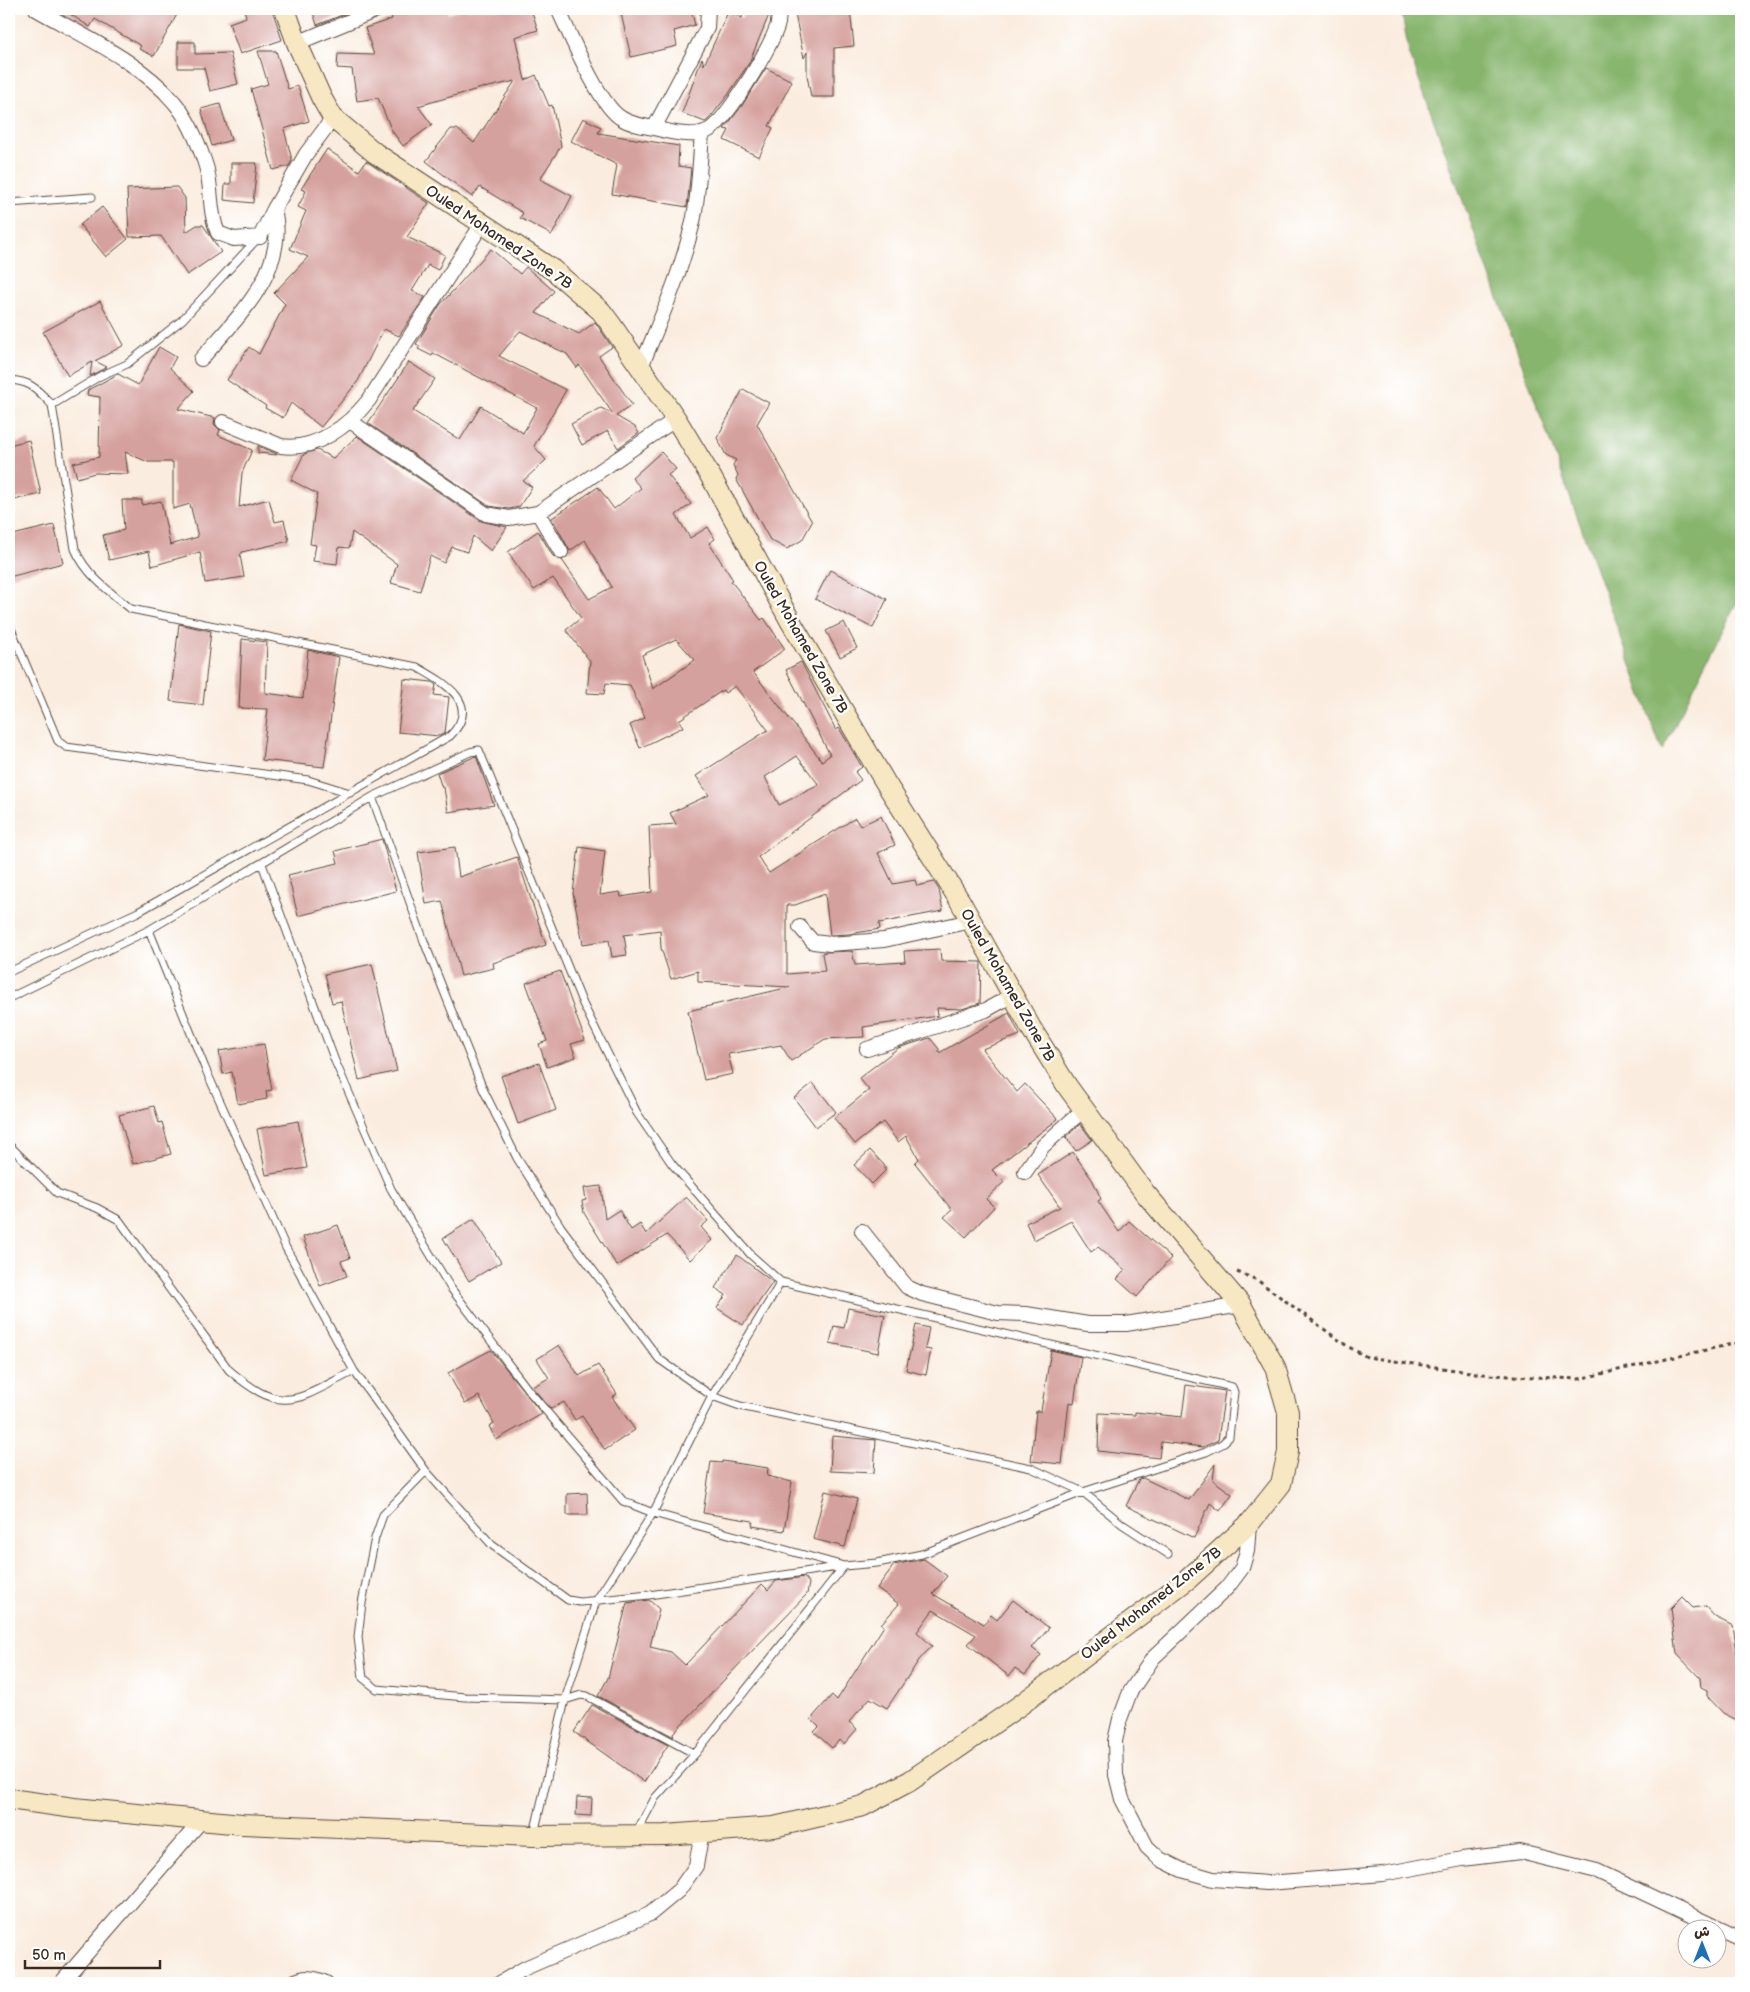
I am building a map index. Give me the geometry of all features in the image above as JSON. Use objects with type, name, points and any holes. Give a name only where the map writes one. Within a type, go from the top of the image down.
[{"type":"main road","name":"Ouled Mohamed Zone 7B","points":[[9,1799],[74,1808],[242,1824],[533,1836],[635,1835],[774,1827],[863,1806],[910,1781],[1019,1706],[1188,1578],[1249,1524],[1281,1484],[1288,1452],[1288,1412],[1276,1367],[1241,1305],[1145,1193],[1083,1110],[1057,1070],[971,921],[885,782],[676,419],[641,367],[601,311],[553,270],[375,153],[334,118],[320,97],[297,44],[285,9]]},
{"type":"street","points":[[36,9],[126,62],[168,95],[186,120],[205,164],[213,217],[218,233],[234,239],[260,237],[306,154],[334,118]]},
{"type":"street","points":[[297,44],[379,9]]},
{"type":"street","points":[[558,9],[592,78],[612,112],[628,122],[672,132],[702,133],[715,127],[736,99],[777,27],[779,20],[777,9]]},
{"type":"street","points":[[654,128],[707,28],[708,9]]},
{"type":"street","points":[[641,367],[678,273],[694,218],[700,177],[702,133]]},
{"type":"street","points":[[201,359],[235,320],[267,275],[275,256],[278,230],[274,210]]},
{"type":"street","points":[[223,422],[281,446],[290,447],[324,438],[350,421],[368,400],[482,224]]},
{"type":"street","points":[[350,421],[486,514],[510,518],[538,513],[676,419]]},
{"type":"street","points":[[538,513],[561,552]]},
{"type":"street","points":[[800,927],[816,943],[830,944],[894,938],[971,921]]},
{"type":"street","points":[[867,1049],[986,1010],[1013,995]]},
{"type":"street","points":[[1025,1172],[1043,1146],[1083,1110]]},
{"type":"street","points":[[862,1230],[907,1287],[922,1294],[998,1312],[1026,1314],[1088,1324],[1126,1324],[1241,1305]]},
{"type":"street","points":[[1249,1524],[1242,1568],[1227,1588],[1153,1658],[1130,1692],[1120,1719],[1115,1741],[1116,1776],[1122,1800],[1147,1847],[1160,1859],[1182,1870],[1213,1879],[1268,1883],[1383,1874],[1471,1857],[1520,1852],[1597,1871],[1741,1939]]},
{"type":"street","points":[[61,1983],[202,1820]]},
{"type":"street","points":[[500,1983],[525,1968],[650,1914],[679,1890],[696,1866],[702,1831]]},
{"type":"street","points":[[292,1983],[300,1978],[316,1978],[326,1983]]},
{"type":"lane","points":[[9,203],[92,197]]},
{"type":"lane","points":[[52,405],[135,358],[182,320],[260,237]]},
{"type":"lane","points":[[9,380],[24,381],[37,389],[52,405],[75,549],[80,560],[102,586],[131,609],[417,667],[443,682],[458,696],[462,709],[459,727],[450,736],[138,912],[9,972]]},
{"type":"lane","points":[[9,624],[58,741],[66,747],[308,780],[350,793]]},
{"type":"lane","points":[[9,998],[149,930],[372,797],[470,752],[479,750],[583,1004],[637,1112],[672,1164],[751,1255],[781,1282],[1232,1387],[1234,1392],[1229,1437],[1222,1444],[1159,1469],[1083,1492],[922,1554],[877,1564],[844,1566],[596,1601],[568,1600],[492,1545],[426,1471],[354,1371],[286,1248],[205,1068],[149,930]]},
{"type":"lane","points":[[372,797],[425,944],[461,1034],[483,1088],[517,1158],[561,1227],[659,1359],[712,1396],[740,1406],[1030,1468],[1083,1492],[1122,1524],[1168,1554]]},
{"type":"lane","points":[[262,864],[335,1061],[391,1189],[450,1287],[529,1391],[624,1501],[653,1513],[844,1566]]},
{"type":"lane","points":[[9,1145],[57,1193],[97,1208],[119,1220],[228,1370],[250,1388],[273,1399],[298,1399],[354,1371]]},
{"type":"lane","points":[[533,1836],[565,1700],[596,1601],[653,1513],[712,1396],[781,1282]]},
{"type":"lane","points":[[426,1471],[383,1516],[375,1538],[362,1603],[358,1637],[363,1678],[376,1689],[465,1697],[565,1700],[581,1695],[587,1696],[695,1754]]},
{"type":"lane","points":[[635,1835],[655,1798],[695,1754],[844,1566]]},
{"type":"path","points":[[1207,1266],[1240,1272],[1257,1280],[1352,1349],[1366,1357],[1490,1375],[1579,1380],[1741,1342]]},
{"type":"green space","points":[[1401,9],[1741,9],[1741,594],[1662,751],[1409,52]]},
{"type":"building","points":[[62,9],[180,9],[154,56],[139,49],[141,46],[95,19],[90,27]]},
{"type":"building","points":[[244,9],[272,9],[282,40],[240,54],[229,23],[246,17]]},
{"type":"building","points":[[312,9],[357,9],[317,25]]},
{"type":"building","points":[[389,9],[447,9],[448,14],[462,9],[531,9],[538,30],[515,37],[525,80],[536,75],[549,106],[552,105],[561,146],[540,179],[572,196],[552,235],[520,218],[523,213],[480,187],[472,197],[426,161],[451,129],[457,129],[474,143],[515,81],[485,87],[418,106],[432,125],[403,146],[392,131],[378,98],[357,101],[352,69],[337,68],[338,54],[374,55],[365,28],[392,19]]},
{"type":"building","points":[[620,9],[691,9],[695,25],[674,31],[677,46],[631,57]]},
{"type":"building","points":[[743,9],[768,9],[769,15],[749,63],[728,95],[705,122],[682,113],[702,58],[704,65],[728,12],[742,18]]},
{"type":"building","points":[[794,9],[850,9],[854,46],[834,48],[834,97],[811,97],[807,75],[807,52],[804,58]]},
{"type":"building","points":[[178,42],[195,42],[195,54],[230,53],[238,84],[210,91],[204,68],[178,68]]},
{"type":"building","points":[[258,51],[276,51],[288,89],[298,86],[309,121],[284,129],[292,160],[289,166],[273,170],[251,89],[268,84]]},
{"type":"building","points":[[766,68],[792,81],[769,126],[773,128],[759,157],[724,140],[729,130],[724,129],[742,106]]},
{"type":"building","points":[[220,104],[231,140],[212,146],[201,109]]},
{"type":"building","points":[[583,118],[601,127],[598,133],[679,146],[678,166],[691,168],[687,207],[612,194],[617,165],[571,141]]},
{"type":"building","points":[[327,149],[359,171],[366,161],[429,203],[407,237],[445,255],[438,270],[428,265],[412,291],[425,297],[399,336],[384,329],[358,381],[321,427],[291,403],[283,418],[265,408],[266,406],[227,380],[249,347],[259,354],[285,304],[274,293],[308,257],[290,249],[306,211],[298,207],[306,191],[301,189]]},
{"type":"building","points":[[231,163],[257,163],[253,203],[224,200],[225,184],[231,184]]},
{"type":"building","points":[[177,187],[185,198],[186,232],[197,225],[203,225],[221,252],[187,275],[161,236],[129,237],[127,189]]},
{"type":"building","points":[[102,207],[128,239],[106,257],[80,225]]},
{"type":"building","points":[[491,249],[520,274],[526,267],[554,291],[536,313],[579,334],[595,322],[612,347],[599,356],[632,405],[616,416],[635,427],[639,433],[618,448],[608,431],[582,445],[571,424],[601,408],[613,414],[579,365],[577,368],[567,354],[520,331],[499,356],[566,390],[534,446],[546,460],[523,481],[532,487],[519,507],[509,509],[489,506],[368,423],[409,362],[435,379],[413,411],[460,440],[481,406],[523,433],[537,408],[433,353],[432,356],[418,349],[420,346],[416,344],[440,305]]},
{"type":"building","points":[[100,301],[124,345],[95,361],[107,367],[90,376],[92,362],[68,376],[43,332]]},
{"type":"building","points":[[159,347],[176,357],[170,368],[194,391],[178,409],[215,418],[214,424],[220,430],[218,435],[252,450],[242,473],[239,507],[269,499],[275,522],[284,520],[289,541],[242,552],[240,555],[244,577],[205,583],[200,552],[152,566],[149,551],[109,560],[103,535],[124,530],[122,500],[142,500],[142,505],[161,501],[170,545],[198,537],[190,504],[173,509],[173,462],[148,462],[125,452],[128,474],[95,473],[77,478],[73,463],[99,457],[100,397],[87,395],[88,390],[118,374],[138,385]]},
{"type":"building","points":[[743,389],[769,403],[757,424],[812,522],[802,540],[787,549],[770,540],[736,479],[738,475],[733,465],[736,460],[726,455],[717,438]]},
{"type":"building","points":[[357,436],[481,521],[507,527],[491,551],[473,536],[467,552],[452,547],[444,563],[430,556],[420,591],[391,583],[397,564],[352,532],[349,548],[339,547],[337,564],[313,561],[316,545],[310,544],[317,494],[291,480],[304,454],[317,450],[333,458]]},
{"type":"building","points":[[29,440],[41,494],[9,501],[9,445]]},
{"type":"building","points":[[258,446],[277,454],[277,455],[258,453]]},
{"type":"building","points":[[661,452],[676,469],[668,475],[691,504],[676,515],[690,538],[708,527],[715,539],[709,543],[733,580],[731,581],[761,620],[764,618],[785,649],[753,672],[822,761],[830,755],[786,670],[801,662],[836,730],[839,728],[862,767],[855,772],[861,780],[758,857],[769,873],[855,818],[860,826],[881,816],[895,845],[878,853],[893,884],[915,880],[917,886],[934,882],[939,890],[943,911],[879,923],[880,929],[849,934],[830,935],[825,894],[795,905],[787,905],[787,974],[825,971],[822,953],[826,952],[852,951],[855,965],[905,962],[904,951],[940,949],[941,961],[981,962],[980,1003],[962,1009],[937,1008],[938,1016],[863,1027],[864,1037],[825,1039],[791,1061],[781,1045],[728,1054],[733,1074],[704,1080],[688,1011],[790,987],[698,982],[698,971],[671,979],[661,948],[660,930],[624,935],[627,955],[612,957],[609,940],[583,944],[573,893],[579,847],[605,851],[600,895],[620,892],[621,897],[652,892],[649,826],[676,824],[670,813],[709,795],[696,776],[768,730],[735,686],[725,693],[723,690],[679,720],[683,727],[640,748],[630,725],[645,718],[630,685],[606,683],[604,694],[587,693],[590,661],[566,630],[581,618],[553,578],[534,590],[508,552],[538,531],[553,556],[562,560],[589,599],[612,587],[585,540],[570,551],[552,518],[598,487],[614,509],[641,488],[632,478]],"holes":[[[676,639],[695,660],[653,689],[642,655]],[[797,756],[819,785],[779,805],[765,777]]]},
{"type":"building","points":[[54,525],[63,563],[9,577],[9,536]]},
{"type":"building","points":[[830,570],[887,599],[873,628],[815,599]]},
{"type":"building","points":[[844,622],[857,648],[840,657],[826,631]]},
{"type":"building","points":[[179,624],[211,631],[203,705],[170,701]]},
{"type":"building","points":[[242,639],[267,642],[265,693],[303,698],[308,650],[339,657],[324,767],[262,760],[268,709],[239,708]]},
{"type":"building","points":[[404,679],[432,682],[436,685],[434,695],[449,697],[445,733],[439,736],[398,732]]},
{"type":"building","points":[[476,756],[494,805],[448,812],[444,788],[442,788],[437,773]]},
{"type":"building","points":[[382,839],[396,891],[298,916],[288,875],[338,863],[335,851]]},
{"type":"building","points":[[455,847],[459,877],[517,857],[546,945],[493,963],[494,968],[461,976],[442,901],[426,904],[418,852]]},
{"type":"building","points":[[372,964],[397,1071],[359,1080],[341,1001],[332,1003],[325,974]]},
{"type":"building","points":[[560,971],[585,1040],[571,1044],[576,1057],[547,1067],[539,1044],[547,1041],[526,983]]},
{"type":"building","points":[[1009,1013],[1020,1035],[982,1049],[1017,1092],[1025,1084],[1058,1119],[992,1170],[1004,1182],[986,1199],[994,1207],[966,1237],[944,1217],[952,1210],[915,1163],[919,1159],[906,1136],[898,1142],[883,1122],[855,1144],[834,1118],[869,1090],[859,1078],[898,1048],[930,1038],[939,1049],[939,1053]]},
{"type":"building","points":[[264,1044],[272,1090],[266,1091],[267,1099],[238,1104],[232,1072],[223,1074],[219,1051]]},
{"type":"building","points":[[539,1063],[556,1110],[518,1124],[501,1076]]},
{"type":"building","points":[[813,1083],[836,1112],[816,1127],[794,1098]]},
{"type":"building","points":[[154,1106],[159,1123],[162,1122],[171,1154],[133,1164],[119,1115]]},
{"type":"building","points":[[298,1121],[307,1168],[266,1175],[257,1129]]},
{"type":"building","points":[[1080,1124],[1092,1140],[1076,1151],[1066,1137]]},
{"type":"building","points":[[870,1150],[885,1166],[885,1171],[872,1184],[854,1165]]},
{"type":"building","points":[[1073,1152],[1093,1181],[1101,1199],[1098,1201],[1119,1232],[1129,1221],[1171,1258],[1137,1297],[1117,1279],[1125,1270],[1098,1247],[1091,1252],[1071,1221],[1034,1240],[1026,1223],[1060,1207],[1038,1175]]},
{"type":"building","points":[[601,1186],[605,1219],[619,1210],[631,1230],[640,1224],[646,1234],[686,1197],[708,1221],[701,1227],[712,1240],[690,1260],[667,1235],[617,1266],[584,1213],[582,1201],[586,1200],[584,1188]]},
{"type":"building","points":[[474,1219],[501,1262],[469,1281],[443,1238]]},
{"type":"building","points":[[338,1225],[350,1258],[341,1261],[347,1276],[320,1286],[303,1237]]},
{"type":"building","points":[[737,1255],[773,1282],[743,1325],[717,1308],[726,1295],[715,1288]]},
{"type":"building","points":[[848,1308],[885,1315],[878,1353],[830,1343],[834,1326],[844,1328]]},
{"type":"building","points":[[916,1325],[929,1328],[925,1349],[931,1350],[926,1375],[906,1370]]},
{"type":"building","points":[[559,1345],[579,1376],[598,1365],[617,1394],[612,1397],[635,1430],[605,1450],[582,1416],[575,1420],[564,1402],[551,1409],[532,1387],[549,1378],[537,1359]]},
{"type":"building","points":[[491,1350],[542,1414],[496,1440],[489,1426],[494,1423],[479,1396],[465,1404],[448,1373]]},
{"type":"building","points":[[1051,1350],[1081,1357],[1074,1403],[1069,1402],[1062,1464],[1031,1461],[1036,1411],[1041,1411]]},
{"type":"building","points":[[1186,1385],[1225,1391],[1218,1440],[1203,1447],[1161,1442],[1159,1458],[1098,1451],[1099,1413],[1135,1415],[1135,1412],[1182,1417]]},
{"type":"building","points":[[832,1436],[876,1440],[874,1473],[830,1471]]},
{"type":"building","points":[[722,1461],[768,1468],[767,1476],[792,1482],[784,1531],[752,1526],[753,1521],[703,1513],[711,1462],[722,1463]]},
{"type":"building","points":[[1215,1464],[1213,1480],[1232,1494],[1220,1511],[1210,1503],[1194,1538],[1126,1506],[1139,1479],[1143,1478],[1189,1500]]},
{"type":"building","points":[[825,1491],[857,1499],[845,1547],[813,1539]]},
{"type":"building","points":[[587,1493],[588,1515],[567,1515],[567,1494]]},
{"type":"building","points":[[924,1559],[947,1576],[933,1594],[984,1624],[991,1615],[997,1620],[1013,1600],[1049,1628],[1032,1648],[1041,1655],[1025,1675],[1015,1668],[1009,1676],[968,1644],[976,1635],[933,1610],[917,1632],[932,1646],[919,1660],[887,1708],[870,1698],[849,1722],[857,1729],[844,1744],[839,1740],[832,1748],[814,1732],[819,1727],[811,1719],[832,1695],[837,1700],[884,1626],[881,1624],[899,1604],[877,1588],[894,1565]]},
{"type":"building","points":[[804,1577],[809,1583],[807,1594],[673,1733],[674,1737],[598,1696],[608,1678],[627,1603],[649,1600],[659,1609],[650,1647],[671,1652],[685,1665],[762,1584],[768,1590],[776,1581]]},
{"type":"building","points":[[1682,1597],[1693,1608],[1705,1606],[1715,1617],[1733,1626],[1737,1653],[1741,1652],[1741,1722],[1723,1713],[1707,1696],[1707,1691],[1701,1688],[1700,1678],[1677,1654],[1671,1608]]},
{"type":"building","points":[[592,1705],[668,1745],[644,1782],[574,1732]]},
{"type":"building","points":[[577,1797],[592,1798],[591,1816],[576,1815]]}]
